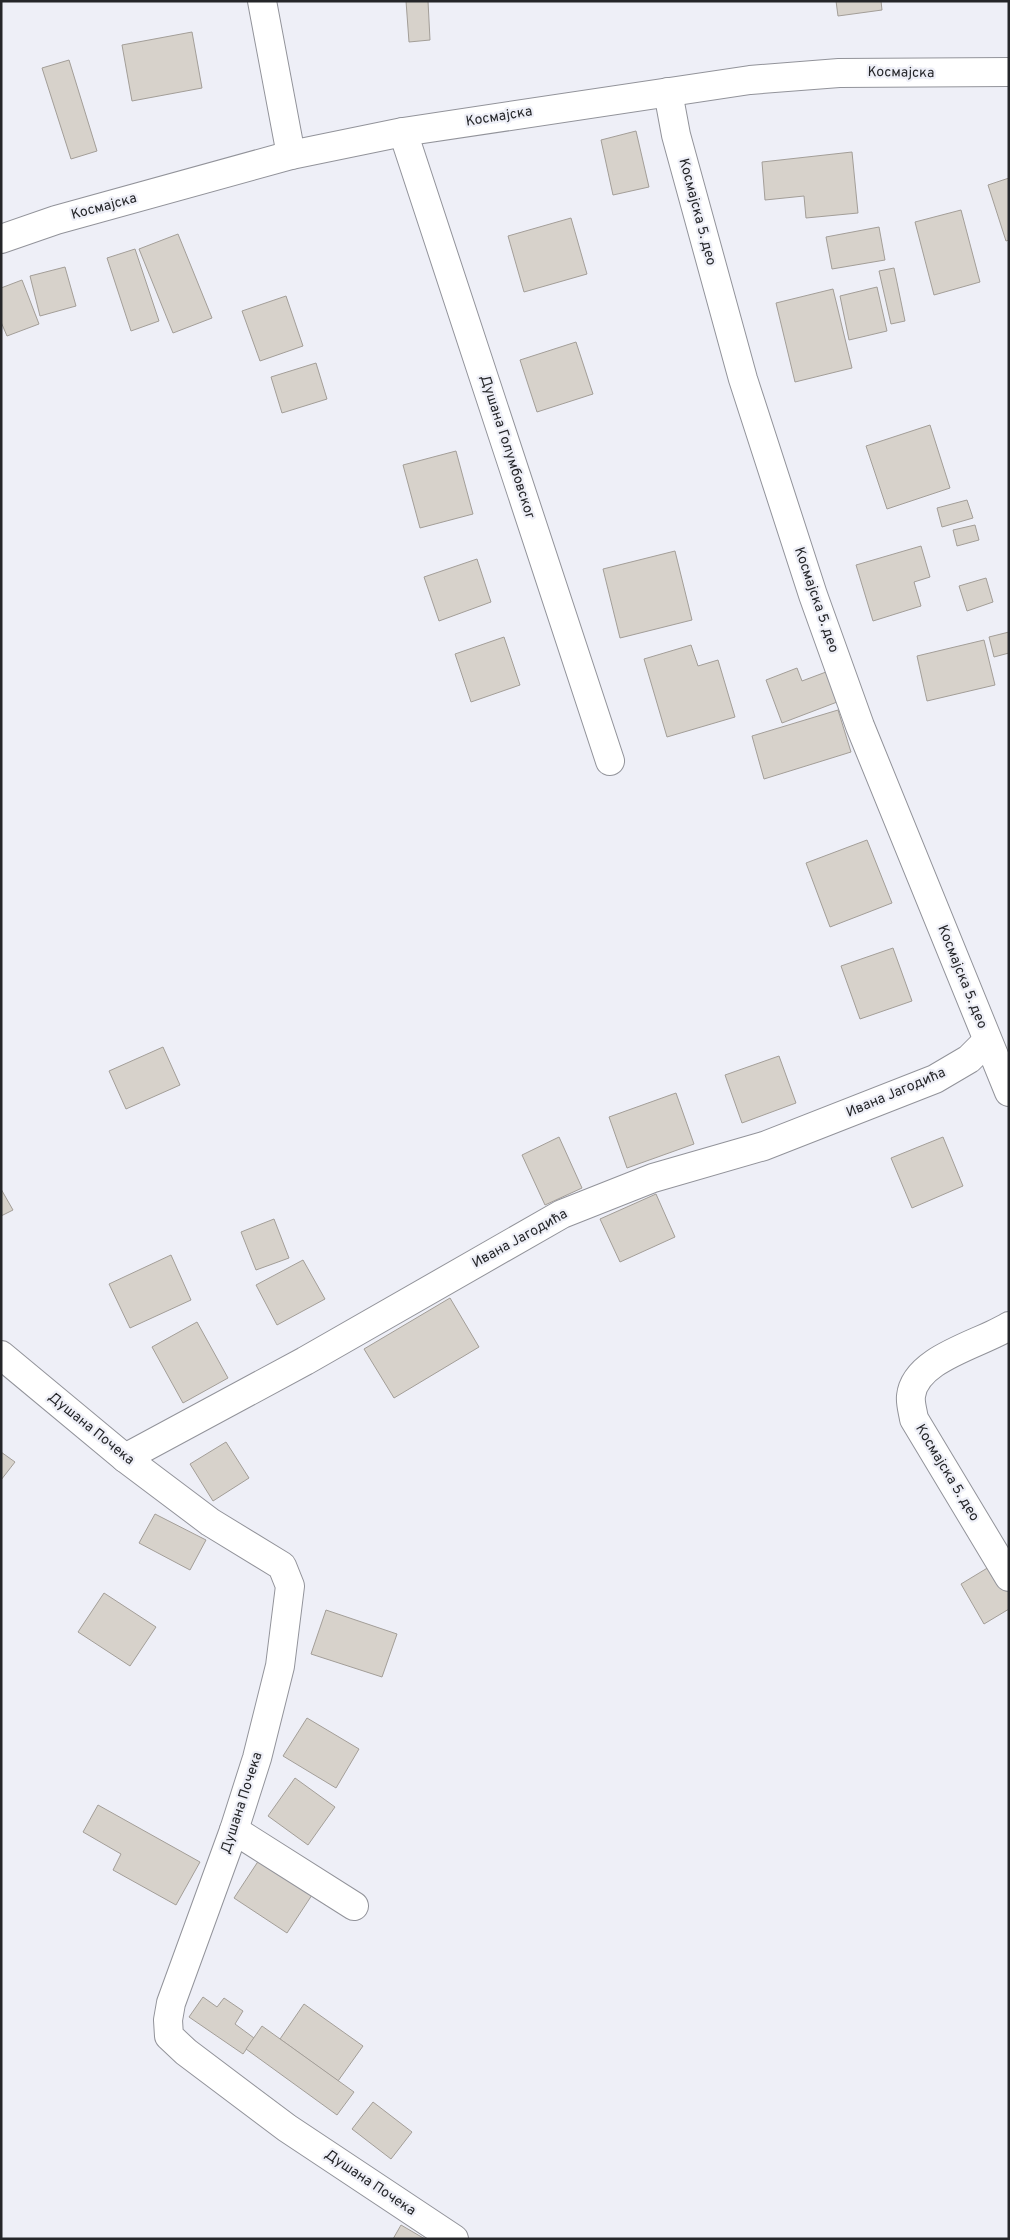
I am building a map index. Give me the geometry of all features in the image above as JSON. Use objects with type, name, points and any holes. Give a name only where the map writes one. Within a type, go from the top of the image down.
[{"type":"street","points":[[262,1],[290,155]]},
{"type":"street","name":"Космајска","points":[[1,239],[56,220],[290,155],[404,132],[750,80],[839,72],[1009,72]]},
{"type":"street","name":"Космајска 5. део","points":[[668,92],[676,135],[743,379],[813,595],[860,726],[1009,1092]]},
{"type":"street","name":"Душана Голумбовског","points":[[404,132],[610,761]]},
{"type":"street","name":"Ивана Јагодића","points":[[125,1458],[296,1365],[562,1214],[653,1178],[764,1146],[935,1079],[969,1059],[988,1041]]},
{"type":"street","name":"Космајска 5. део","points":[[1009,1326],[942,1358],[920,1375],[911,1396],[914,1419],[1009,1577]]},
{"type":"street","name":"Душана Почека","points":[[1,1356],[125,1458],[210,1522],[282,1566],[290,1586],[280,1666],[257,1758],[234,1830],[171,2004],[168,2020],[169,2036],[186,2052],[287,2128],[454,2239]]},
{"type":"street","points":[[234,1830],[354,1906]]},
{"type":"building","points":[[406,1],[428,1],[430,40],[409,42]]},
{"type":"building","points":[[836,1],[881,1],[882,10],[838,16]]},
{"type":"building","points":[[192,32],[202,88],[132,101],[122,45]]},
{"type":"building","points":[[69,60],[97,151],[71,159],[42,68]]},
{"type":"building","points":[[636,131],[649,187],[613,195],[601,140]]},
{"type":"building","points":[[852,152],[858,213],[806,218],[804,196],[765,200],[762,162]]},
{"type":"building","points":[[1009,178],[1009,240],[1006,241],[988,185]]},
{"type":"building","points":[[961,210],[980,282],[934,295],[915,222]]},
{"type":"building","points":[[571,218],[587,274],[524,292],[508,236]]},
{"type":"building","points":[[879,227],[885,260],[832,269],[826,237]]},
{"type":"building","points":[[178,234],[212,318],[173,333],[139,249]]},
{"type":"building","points":[[135,249],[159,321],[131,331],[107,258]]},
{"type":"building","points":[[65,267],[76,306],[40,316],[30,276]]},
{"type":"building","points":[[894,268],[905,321],[891,324],[879,271]]},
{"type":"building","points":[[22,280],[39,324],[7,336],[1,322],[1,288]]},
{"type":"building","points":[[877,287],[887,331],[849,340],[840,296]]},
{"type":"building","points":[[833,289],[852,368],[795,382],[776,303]]},
{"type":"building","points":[[286,296],[303,346],[260,361],[242,311]]},
{"type":"building","points":[[576,342],[593,394],[537,412],[520,360]]},
{"type":"building","points":[[316,363],[327,399],[282,413],[271,377]]},
{"type":"building","points":[[930,425],[950,488],[887,509],[866,446]]},
{"type":"building","points":[[456,451],[473,514],[420,528],[403,465]]},
{"type":"building","points":[[967,500],[973,518],[942,527],[937,508]]},
{"type":"building","points":[[975,525],[979,540],[957,546],[953,530]]},
{"type":"building","points":[[921,546],[930,577],[914,582],[921,606],[873,621],[856,565]]},
{"type":"building","points":[[675,551],[692,620],[620,638],[603,569]]},
{"type":"building","points":[[477,559],[491,602],[439,621],[424,577]]},
{"type":"building","points":[[986,578],[993,602],[967,611],[959,586]]},
{"type":"building","points":[[1009,632],[1009,653],[994,657],[989,637]]},
{"type":"building","points":[[504,637],[520,685],[471,702],[455,654]]},
{"type":"building","points":[[984,640],[995,685],[927,701],[917,656]]},
{"type":"building","points":[[691,645],[698,666],[718,660],[735,717],[667,737],[644,659]]},
{"type":"building","points":[[797,668],[802,681],[834,669],[845,699],[782,723],[766,680]]},
{"type":"building","points":[[838,710],[851,752],[764,779],[752,736]]},
{"type":"building","points":[[867,840],[892,903],[830,927],[806,863]]},
{"type":"building","points":[[893,948],[912,1001],[860,1019],[841,966]]},
{"type":"building","points":[[163,1047],[180,1085],[126,1109],[109,1071]]},
{"type":"building","points":[[779,1056],[796,1103],[742,1123],[725,1075]]},
{"type":"building","points":[[676,1093],[694,1144],[627,1168],[609,1117]]},
{"type":"building","points":[[559,1137],[582,1188],[545,1205],[522,1155]]},
{"type":"building","points":[[943,1137],[963,1186],[912,1208],[891,1158]]},
{"type":"building","points":[[1,1189],[13,1210],[1,1216]]},
{"type":"building","points":[[656,1194],[675,1237],[620,1262],[600,1219]]},
{"type":"building","points":[[274,1219],[289,1258],[256,1270],[241,1232]]},
{"type":"building","points":[[171,1255],[191,1300],[130,1328],[109,1284]]},
{"type":"building","points":[[303,1260],[325,1299],[277,1325],[256,1285]]},
{"type":"building","points":[[450,1298],[479,1347],[394,1398],[364,1349]]},
{"type":"building","points":[[197,1322],[228,1378],[183,1403],[152,1347]]},
{"type":"building","points":[[226,1442],[249,1478],[213,1501],[190,1464]]},
{"type":"building","points":[[1,1452],[15,1462],[1,1480]]},
{"type":"building","points":[[155,1514],[206,1540],[190,1570],[139,1543]]},
{"type":"building","points":[[994,1564],[1009,1590],[1009,1609],[984,1624],[961,1584]]},
{"type":"building","points":[[104,1593],[156,1627],[130,1666],[78,1632]]},
{"type":"building","points":[[326,1610],[397,1634],[382,1677],[311,1654]]},
{"type":"building","points":[[307,1718],[359,1749],[336,1788],[283,1756]]},
{"type":"building","points":[[295,1778],[335,1807],[308,1845],[268,1816]]},
{"type":"building","points":[[98,1805],[200,1862],[176,1905],[113,1870],[121,1854],[83,1832]]},
{"type":"building","points":[[259,1860],[312,1895],[287,1933],[234,1898]]},
{"type":"building","points":[[203,1997],[217,2007],[224,1998],[243,2011],[235,2024],[254,2038],[243,2054],[189,2017]]},
{"type":"building","points":[[304,2004],[363,2046],[338,2081],[280,2039]]},
{"type":"building","points":[[262,2026],[354,2092],[337,2115],[246,2049]]},
{"type":"building","points":[[373,2102],[412,2132],[391,2159],[352,2129]]},
{"type":"building","points":[[401,2225],[425,2239],[393,2239]]}]
